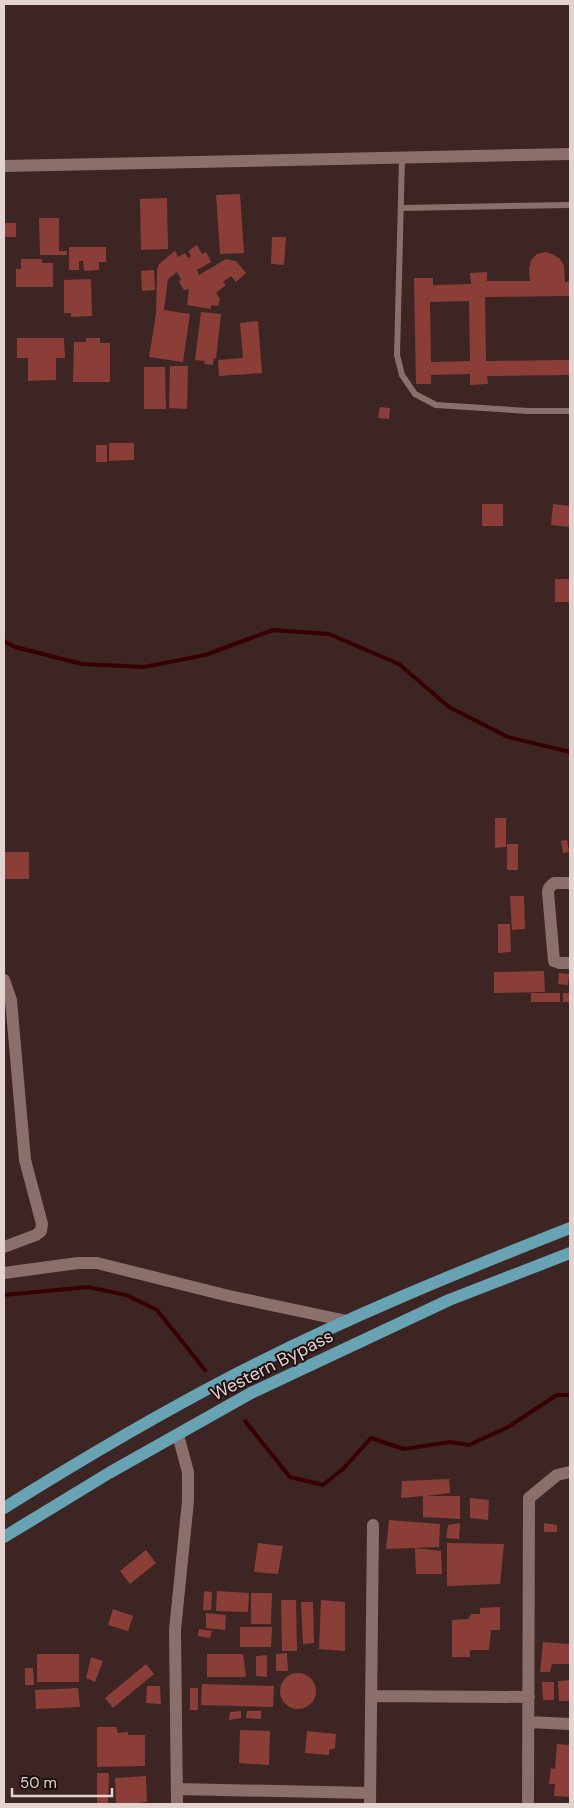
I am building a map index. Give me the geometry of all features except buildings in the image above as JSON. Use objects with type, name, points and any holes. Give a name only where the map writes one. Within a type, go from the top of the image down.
[{"type":"main road","name":"Western Bypass","points":[[4,1508],[94,1451],[207,1389],[347,1321],[441,1279],[570,1228]]},
{"type":"main road","name":"Western Bypass","points":[[4,1537],[109,1474],[251,1393],[449,1300],[570,1253]]},
{"type":"street","points":[[4,166],[570,154]]},
{"type":"street","points":[[570,883],[554,883],[548,892],[554,961],[570,963]]},
{"type":"street","points":[[4,980],[11,1000],[25,1160],[42,1224],[40,1231],[36,1235],[4,1247]]},
{"type":"street","points":[[4,1273],[78,1263],[97,1263],[229,1296],[347,1321]]},
{"type":"street","points":[[177,1804],[175,1630],[188,1501],[188,1472],[178,1435]]},
{"type":"street","points":[[528,1804],[529,1498],[557,1475],[570,1472]]},
{"type":"street","points":[[177,1789],[370,1799],[373,1525]]},
{"type":"street","points":[[371,1696],[529,1697]]},
{"type":"street","points":[[528,1722],[570,1724]]},
{"type":"lane","points":[[402,158],[397,355],[402,376],[415,394],[436,405],[528,411],[570,411]]},
{"type":"lane","points":[[401,208],[570,205]]},
{"type":"waterway","points":[[4,641],[15,647],[82,664],[144,667],[205,655],[273,630],[329,634],[399,664],[449,707],[508,737],[570,752]]},
{"type":"waterway","points":[[4,1295],[88,1287],[126,1295],[157,1310],[205,1370]]},
{"type":"waterway","points":[[245,1421],[290,1477],[323,1485],[343,1469],[371,1438],[404,1449],[450,1442],[469,1445],[508,1427],[557,1395],[570,1395]]}]
